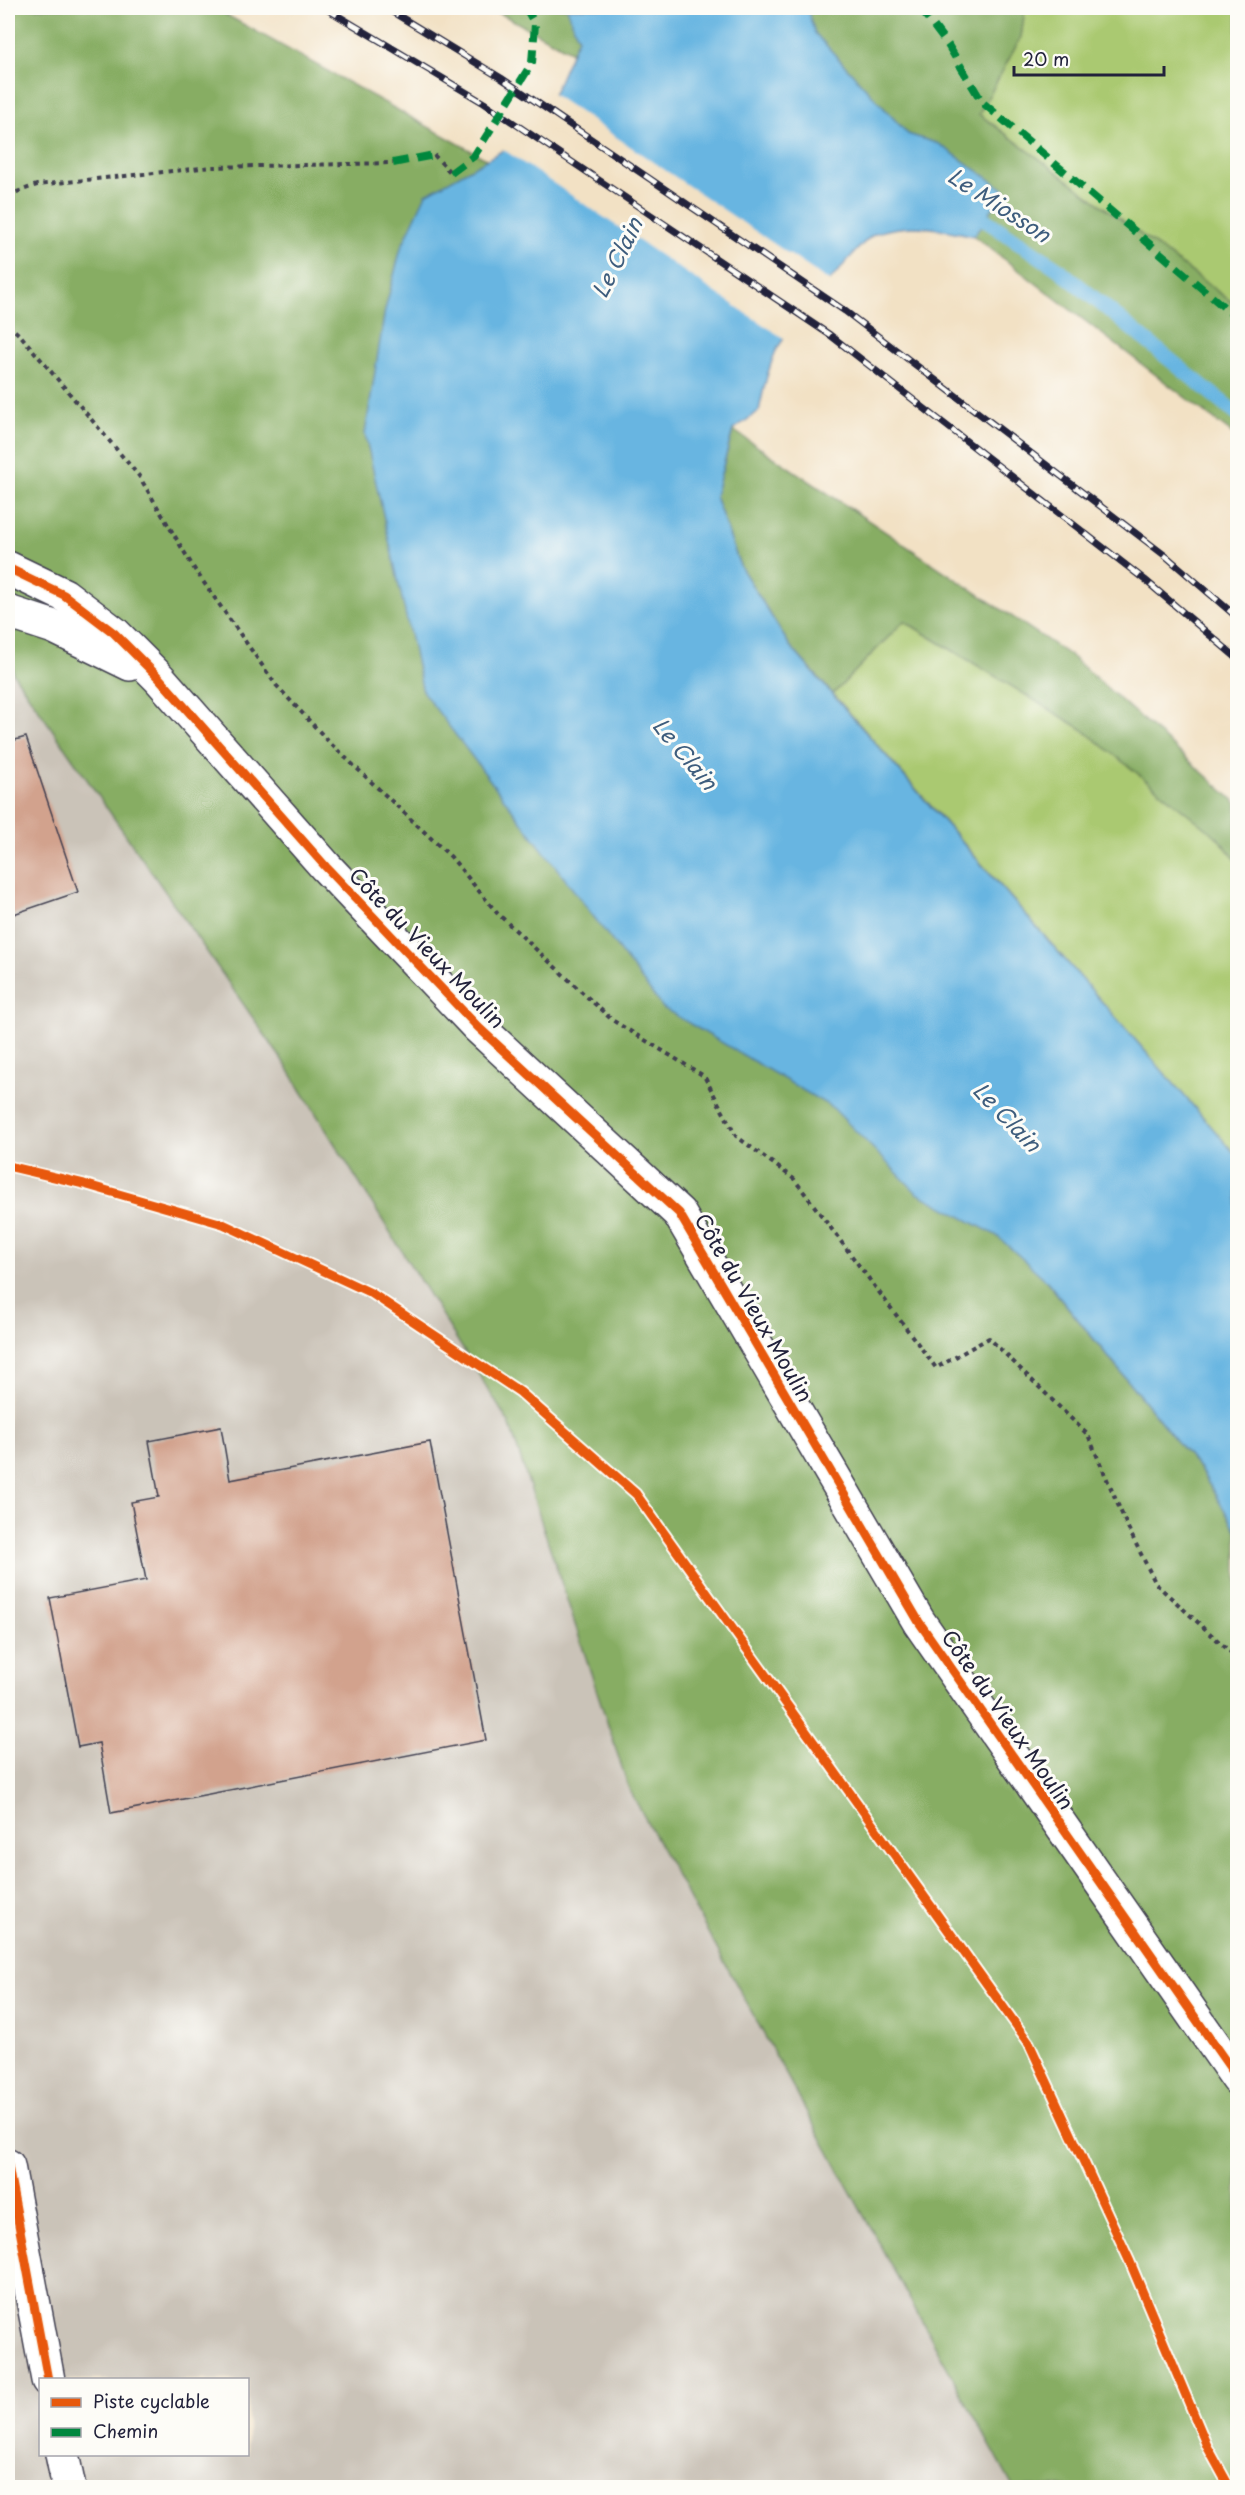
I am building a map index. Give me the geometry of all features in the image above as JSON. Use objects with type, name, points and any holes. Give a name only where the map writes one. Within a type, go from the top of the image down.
[{"type":"street","name":"Côte du Vieux Moulin","points":[[8,568],[64,596],[114,633],[159,678],[326,867],[478,1027],[679,1213],[919,1622],[1238,2079]]},
{"type":"street","name":"Côte du Vieux Moulin","points":[[8,612],[54,627],[159,678]]},
{"type":"street","points":[[8,2166],[48,2378]]},
{"type":"street","points":[[62,2456],[69,2487]]},
{"type":"path","points":[[434,155],[451,173]]},
{"type":"path","points":[[8,195],[37,185],[212,167],[393,163]]},
{"type":"path","points":[[8,325],[21,336],[139,476],[195,570],[276,686],[331,744],[451,857],[497,913],[612,1020],[704,1076],[736,1136],[794,1179],[936,1368],[989,1338],[1043,1389],[1088,1435],[1128,1528],[1156,1584],[1238,1659]]},
{"type":"shaded area","points":[[8,584],[285,1064],[509,1423],[630,1789],[1013,2487],[8,2487]]},
{"type":"green space","points":[[8,8],[214,8],[488,160],[555,688],[1201,1471],[1237,1531],[1237,2487],[1013,2487],[629,1789],[509,1423],[285,1064],[13,673],[8,584]]},
{"type":"green space","points":[[490,8],[1025,8],[1021,37],[979,114],[1237,306],[1237,437],[974,236],[572,52]]},
{"type":"green space","points":[[1025,8],[1237,8],[1237,306],[979,114],[1021,37]]},
{"type":"green space","points":[[733,430],[1071,656],[1237,803],[1237,861],[1217,837],[1082,729],[904,621],[833,694],[790,646],[740,566],[715,496]]},
{"type":"green space","points":[[904,621],[1082,729],[1209,827],[1237,861],[1237,1156],[833,694]]},
{"type":"water","name":"Le Clain","points":[[567,8],[807,8],[815,33],[908,134],[939,144],[1005,190],[974,236],[912,227],[887,230],[867,240],[839,270],[780,344],[767,374],[759,411],[733,430],[715,496],[740,566],[790,646],[1237,1156],[1237,1531],[1201,1471],[1046,1280],[996,1235],[917,1193],[833,1108],[663,1008],[423,692],[365,434],[385,310],[401,248],[426,194],[502,151],[553,95],[578,38]]},
{"type":"pier","points":[[551,93],[832,283],[786,340],[501,148]]},
{"type":"building","points":[[26,737],[78,892],[8,916],[8,742]]},
{"type":"building","points":[[221,1427],[230,1480],[430,1442],[486,1740],[111,1813],[99,1743],[78,1747],[50,1598],[146,1580],[131,1502],[159,1497],[149,1441]]},
{"type":"waterway","name":"Le Miosson","points":[[969,209],[1057,268],[1238,415]]},
{"type":"railway","points":[[325,8],[484,103],[830,335],[1145,580],[1238,659]]},
{"type":"railway","points":[[386,8],[501,78],[845,311],[1167,557],[1238,618]]},
{"type":"marked path","points":[[451,173],[474,156],[532,63],[535,24],[526,8]]},
{"type":"marked path","points":[[920,8],[948,45],[982,102],[1238,319]]},
{"type":"marked path","points":[[393,163],[434,155]]},
{"type":"cycle path","points":[[8,568],[64,595],[114,633],[159,678],[326,867],[478,1027],[679,1213],[919,1622],[1238,2079]]},
{"type":"cycle path","points":[[8,1166],[84,1184],[223,1224],[371,1293],[520,1392],[636,1494],[1029,2043],[1130,2262],[1207,2446],[1230,2488]]},
{"type":"cycle path","points":[[8,2166],[48,2378]]}]
